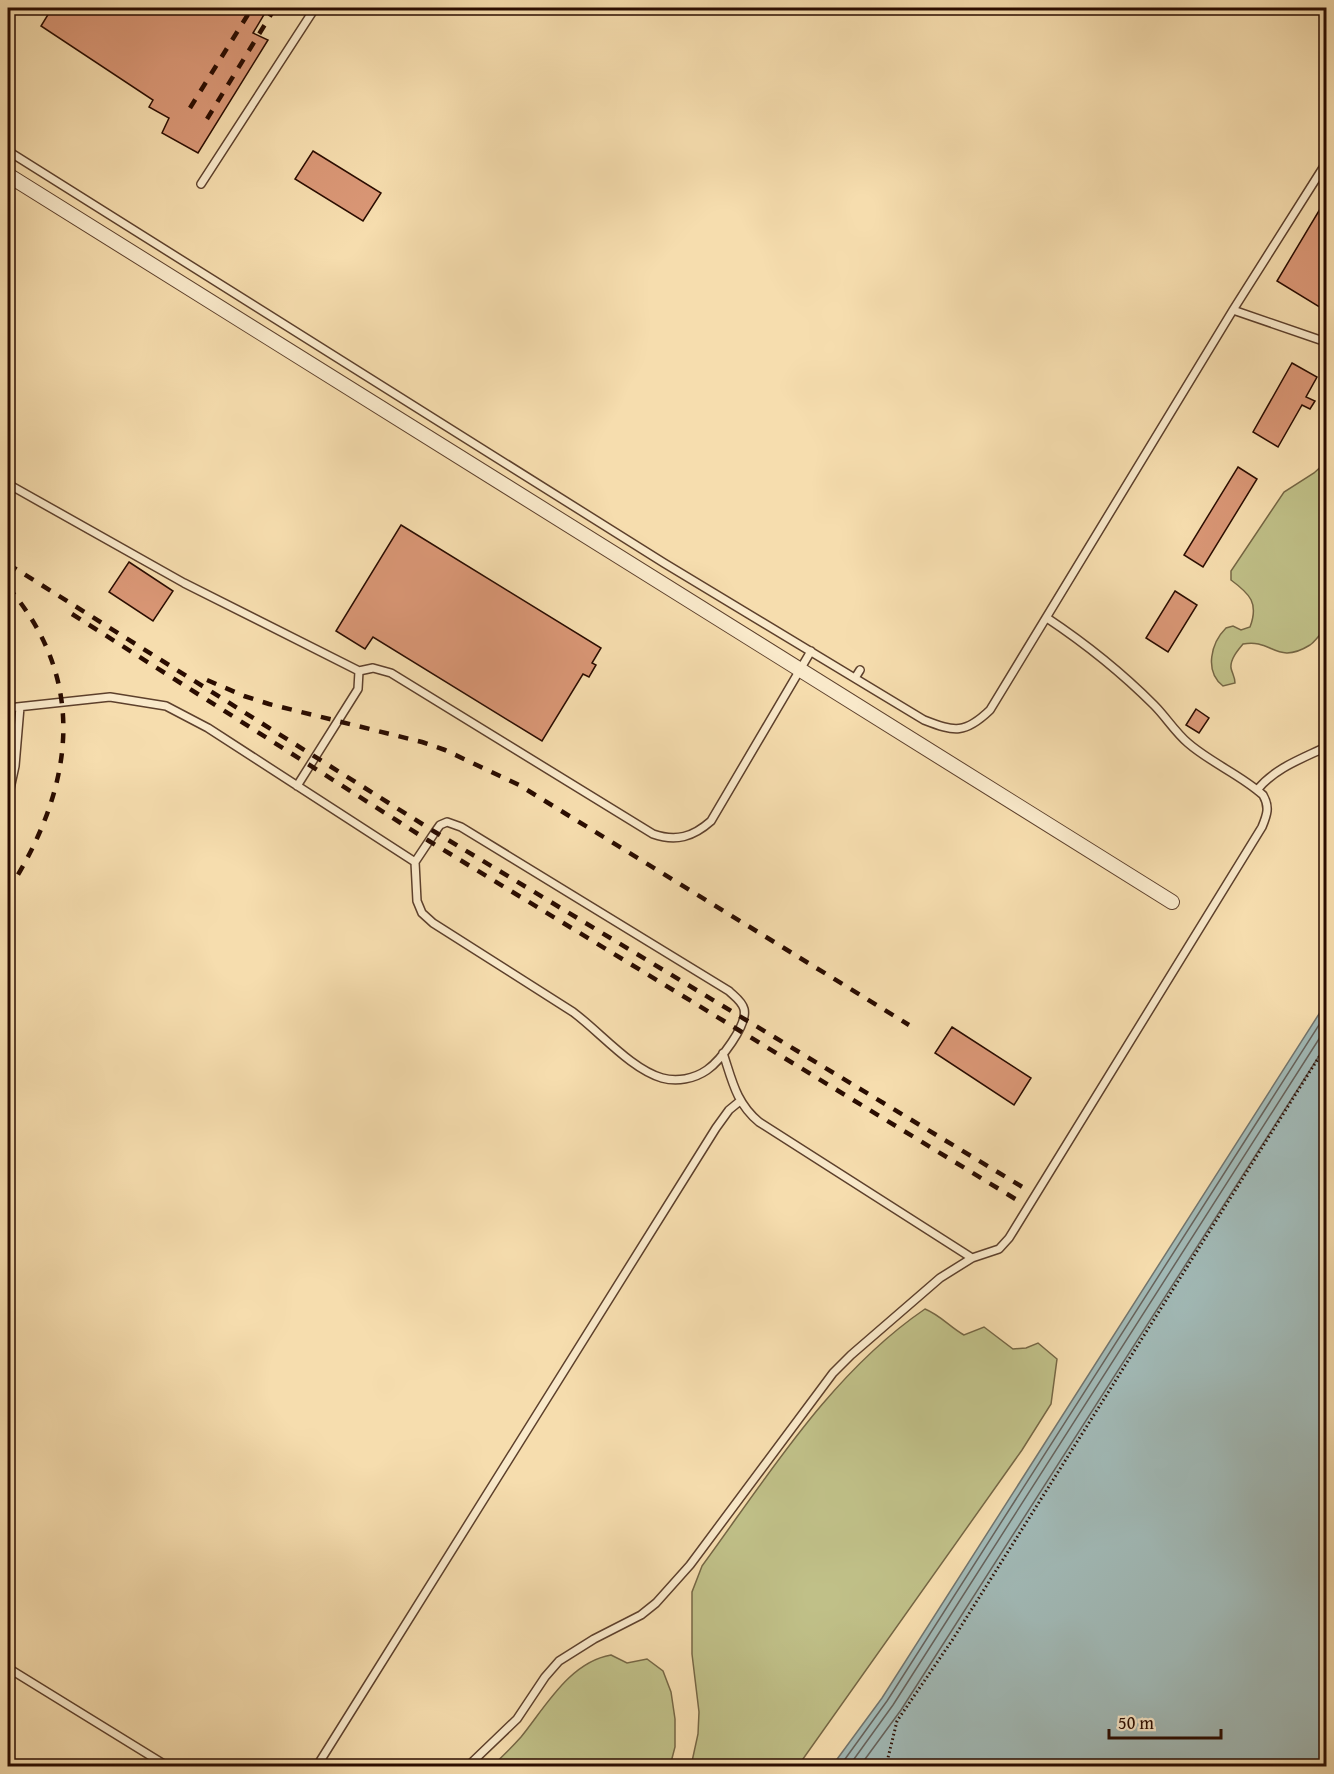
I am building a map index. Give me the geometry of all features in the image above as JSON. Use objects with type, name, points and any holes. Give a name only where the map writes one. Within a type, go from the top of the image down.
[{"type":"street","points":[[8,175],[1172,902]]},
{"type":"lane","points":[[201,184],[315,8]]},
{"type":"lane","points":[[8,151],[645,551],[924,720],[951,730],[964,729],[975,724],[990,710],[1233,310],[1326,163]]},
{"type":"lane","points":[[1233,310],[1326,342]]},
{"type":"lane","points":[[8,484],[184,584],[359,671],[373,668],[391,673],[663,838],[684,838],[694,834],[711,821],[811,651]]},
{"type":"lane","points":[[468,1767],[505,1733],[559,1661],[594,1639],[641,1615],[656,1603],[690,1564],[833,1373],[850,1355],[940,1278],[972,1258],[999,1249],[1016,1227],[1262,827],[1268,803],[1257,790],[1191,746],[1155,706],[1108,662],[1089,646],[1047,618]]},
{"type":"lane","points":[[855,678],[860,670]]},
{"type":"lane","points":[[297,786],[358,689],[359,671]]},
{"type":"lane","points":[[8,708],[110,698],[166,706],[208,728],[415,862]]},
{"type":"lane","points":[[8,798],[15,766],[20,708]]},
{"type":"lane","points":[[1257,790],[1277,770],[1326,747]]},
{"type":"lane","points":[[447,822],[453,823],[737,998],[744,1008],[744,1020],[739,1032],[707,1070],[689,1078],[677,1080],[663,1078],[648,1072],[626,1057],[593,1026],[573,1012],[433,923],[422,913],[417,901],[415,862],[440,825],[447,822]]},
{"type":"lane","points":[[723,1053],[740,1101],[746,1111],[759,1122],[972,1258]]},
{"type":"lane","points":[[317,1767],[716,1128],[729,1110],[740,1101]]},
{"type":"lane","points":[[8,1668],[167,1767]]},
{"type":"path","points":[[886,1767],[897,1721],[959,1629],[1326,1046]]},
{"type":"green space","points":[[1326,462],[1326,629],[1310,645],[1289,653],[1253,643],[1243,644],[1231,665],[1235,683],[1223,686],[1213,673],[1213,649],[1226,628],[1233,626],[1241,630],[1250,627],[1254,612],[1248,595],[1231,580],[1231,571],[1284,492],[1314,473]]},
{"type":"green space","points":[[925,1309],[964,1335],[984,1327],[1013,1349],[1026,1348],[1038,1343],[1057,1359],[1051,1404],[1022,1450],[798,1766],[691,1766],[698,1734],[699,1712],[692,1654],[692,1592],[702,1566],[777,1462],[831,1395],[891,1335]]},
{"type":"green space","points":[[611,1655],[627,1663],[647,1659],[663,1671],[671,1692],[675,1719],[675,1747],[670,1766],[492,1766],[521,1737],[571,1676],[596,1659]]},
{"type":"water","points":[[1326,1003],[1326,1766],[832,1766],[882,1698]]},
{"type":"building","points":[[52,8],[268,8],[253,33],[268,40],[198,153],[162,133],[169,118],[149,107],[153,100],[41,26]]},
{"type":"building","points":[[313,151],[381,193],[363,221],[295,179]]},
{"type":"building","points":[[1326,199],[1326,311],[1277,281]]},
{"type":"building","points":[[1292,363],[1317,377],[1306,397],[1315,401],[1310,409],[1302,405],[1278,447],[1253,432]]},
{"type":"building","points":[[1238,467],[1257,479],[1203,567],[1184,555]]},
{"type":"building","points":[[401,525],[601,648],[592,663],[596,665],[589,677],[583,674],[542,741],[373,637],[365,649],[336,631]]},
{"type":"building","points":[[129,562],[173,591],[153,621],[109,592]]},
{"type":"building","points":[[1175,591],[1197,605],[1168,652],[1146,638]]},
{"type":"building","points":[[1196,709],[1209,718],[1199,733],[1186,725]]},
{"type":"building","points":[[952,1027],[1031,1078],[1014,1105],[935,1053]]},
{"type":"railway","points":[[190,108],[252,8]]},
{"type":"railway","points":[[207,119],[275,8]]},
{"type":"railway","points":[[8,564],[435,832],[1024,1188]]},
{"type":"railway","points":[[8,587],[34,624],[52,661],[61,699],[63,738],[58,776],[47,815],[30,853],[8,891]]},
{"type":"railway","points":[[72,614],[429,841],[1017,1200]]},
{"type":"railway","points":[[207,680],[269,704],[422,742],[445,750],[519,785],[909,1025]]}]
